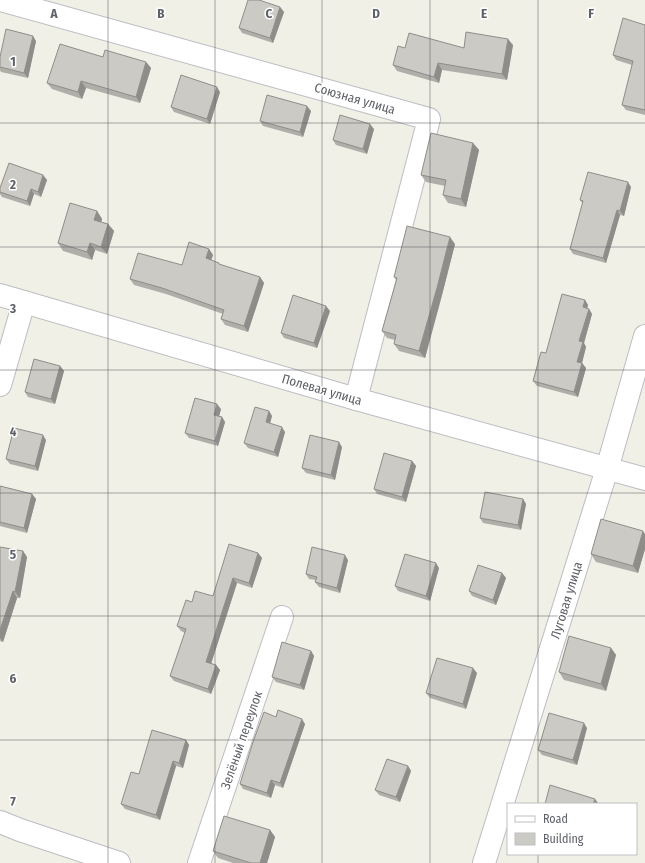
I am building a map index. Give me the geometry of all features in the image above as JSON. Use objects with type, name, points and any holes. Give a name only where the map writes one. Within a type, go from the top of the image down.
[{"type":"street","name":"Союзная улица","points":[[1,0],[25,3],[429,119],[356,399]]},
{"type":"street","name":"Полевая улица","points":[[0,295],[356,399],[645,479]]},
{"type":"street","points":[[0,385],[24,302]]},
{"type":"street","name":"Луговая улица","points":[[484,863],[607,469],[645,336]]},
{"type":"street","name":"Зелёный переулок","points":[[199,863],[282,617]]},
{"type":"street","points":[[0,822],[119,863]]},
{"type":"building","points":[[248,0],[259,0],[280,7],[270,38],[239,28]]},
{"type":"building","points":[[623,18],[645,25],[645,110],[622,105],[633,61],[613,55]]},
{"type":"building","points":[[6,29],[33,36],[24,73],[0,67],[0,57]]},
{"type":"building","points":[[466,32],[508,39],[502,74],[438,63],[434,77],[393,65],[398,46],[405,48],[409,33],[464,48]]},
{"type":"building","points":[[60,44],[103,57],[105,50],[146,62],[136,97],[81,81],[78,92],[47,83]]},
{"type":"building","points":[[181,75],[217,87],[207,119],[171,107]]},
{"type":"building","points":[[267,95],[307,106],[300,132],[260,121]]},
{"type":"building","points":[[340,115],[370,124],[363,149],[333,140]]},
{"type":"building","points":[[431,133],[473,143],[461,199],[443,195],[446,180],[421,175]]},
{"type":"building","points":[[9,163],[43,175],[38,192],[31,189],[27,201],[0,192]]},
{"type":"building","points":[[588,172],[628,182],[620,211],[617,210],[603,258],[570,249],[583,201],[580,200]]},
{"type":"building","points":[[70,203],[97,211],[94,220],[108,224],[101,247],[90,243],[87,252],[58,243]]},
{"type":"building","points":[[407,226],[450,237],[419,351],[394,344],[396,335],[382,331],[397,278],[394,277]]},
{"type":"building","points":[[189,242],[209,249],[206,258],[219,264],[260,277],[244,326],[221,319],[224,310],[162,288],[130,279],[138,253],[182,265]]},
{"type":"building","points":[[562,294],[585,300],[583,307],[589,309],[579,341],[583,342],[577,362],[582,363],[574,392],[533,381],[541,352],[546,353]]},
{"type":"building","points":[[293,295],[326,306],[314,343],[281,333]]},
{"type":"building","points":[[34,359],[60,366],[51,399],[25,392]]},
{"type":"building","points":[[195,398],[217,404],[214,415],[222,417],[215,441],[185,433]]},
{"type":"building","points":[[255,407],[269,411],[266,422],[282,427],[274,452],[244,443]]},
{"type":"building","points":[[14,428],[43,435],[35,466],[6,459]]},
{"type":"building","points":[[310,435],[339,442],[331,475],[302,468]]},
{"type":"building","points":[[384,453],[412,461],[402,497],[374,489]]},
{"type":"building","points":[[0,486],[32,494],[24,528],[0,522]]},
{"type":"building","points":[[485,492],[523,499],[518,525],[480,518]]},
{"type":"building","points":[[601,519],[643,531],[633,566],[591,554]]},
{"type":"building","points":[[229,544],[258,553],[249,583],[233,578],[206,662],[216,665],[208,689],[170,676],[186,629],[177,626],[186,600],[192,602],[195,591],[213,596]]},
{"type":"building","points":[[0,547],[23,551],[15,592],[13,591],[0,630]]},
{"type":"building","points":[[312,547],[345,555],[337,588],[315,582],[317,577],[306,574]]},
{"type":"building","points":[[405,554],[436,563],[426,596],[395,586]]},
{"type":"building","points":[[478,565],[502,573],[493,600],[469,591]]},
{"type":"building","points":[[569,636],[611,648],[601,684],[559,672]]},
{"type":"building","points":[[282,642],[311,651],[300,685],[272,677]]},
{"type":"building","points":[[437,658],[473,668],[463,704],[426,693]]},
{"type":"building","points":[[278,710],[302,719],[280,783],[271,780],[267,793],[240,784],[264,712],[276,717]]},
{"type":"building","points":[[549,713],[584,723],[573,760],[538,750]]},
{"type":"building","points":[[152,730],[186,740],[179,763],[173,761],[156,815],[121,804],[131,772],[139,774]]},
{"type":"building","points":[[387,759],[408,766],[396,797],[375,790]]},
{"type":"building","points":[[550,785],[595,799],[593,803],[545,803]]},
{"type":"building","points":[[224,816],[270,830],[260,863],[251,863],[213,851]]}]
